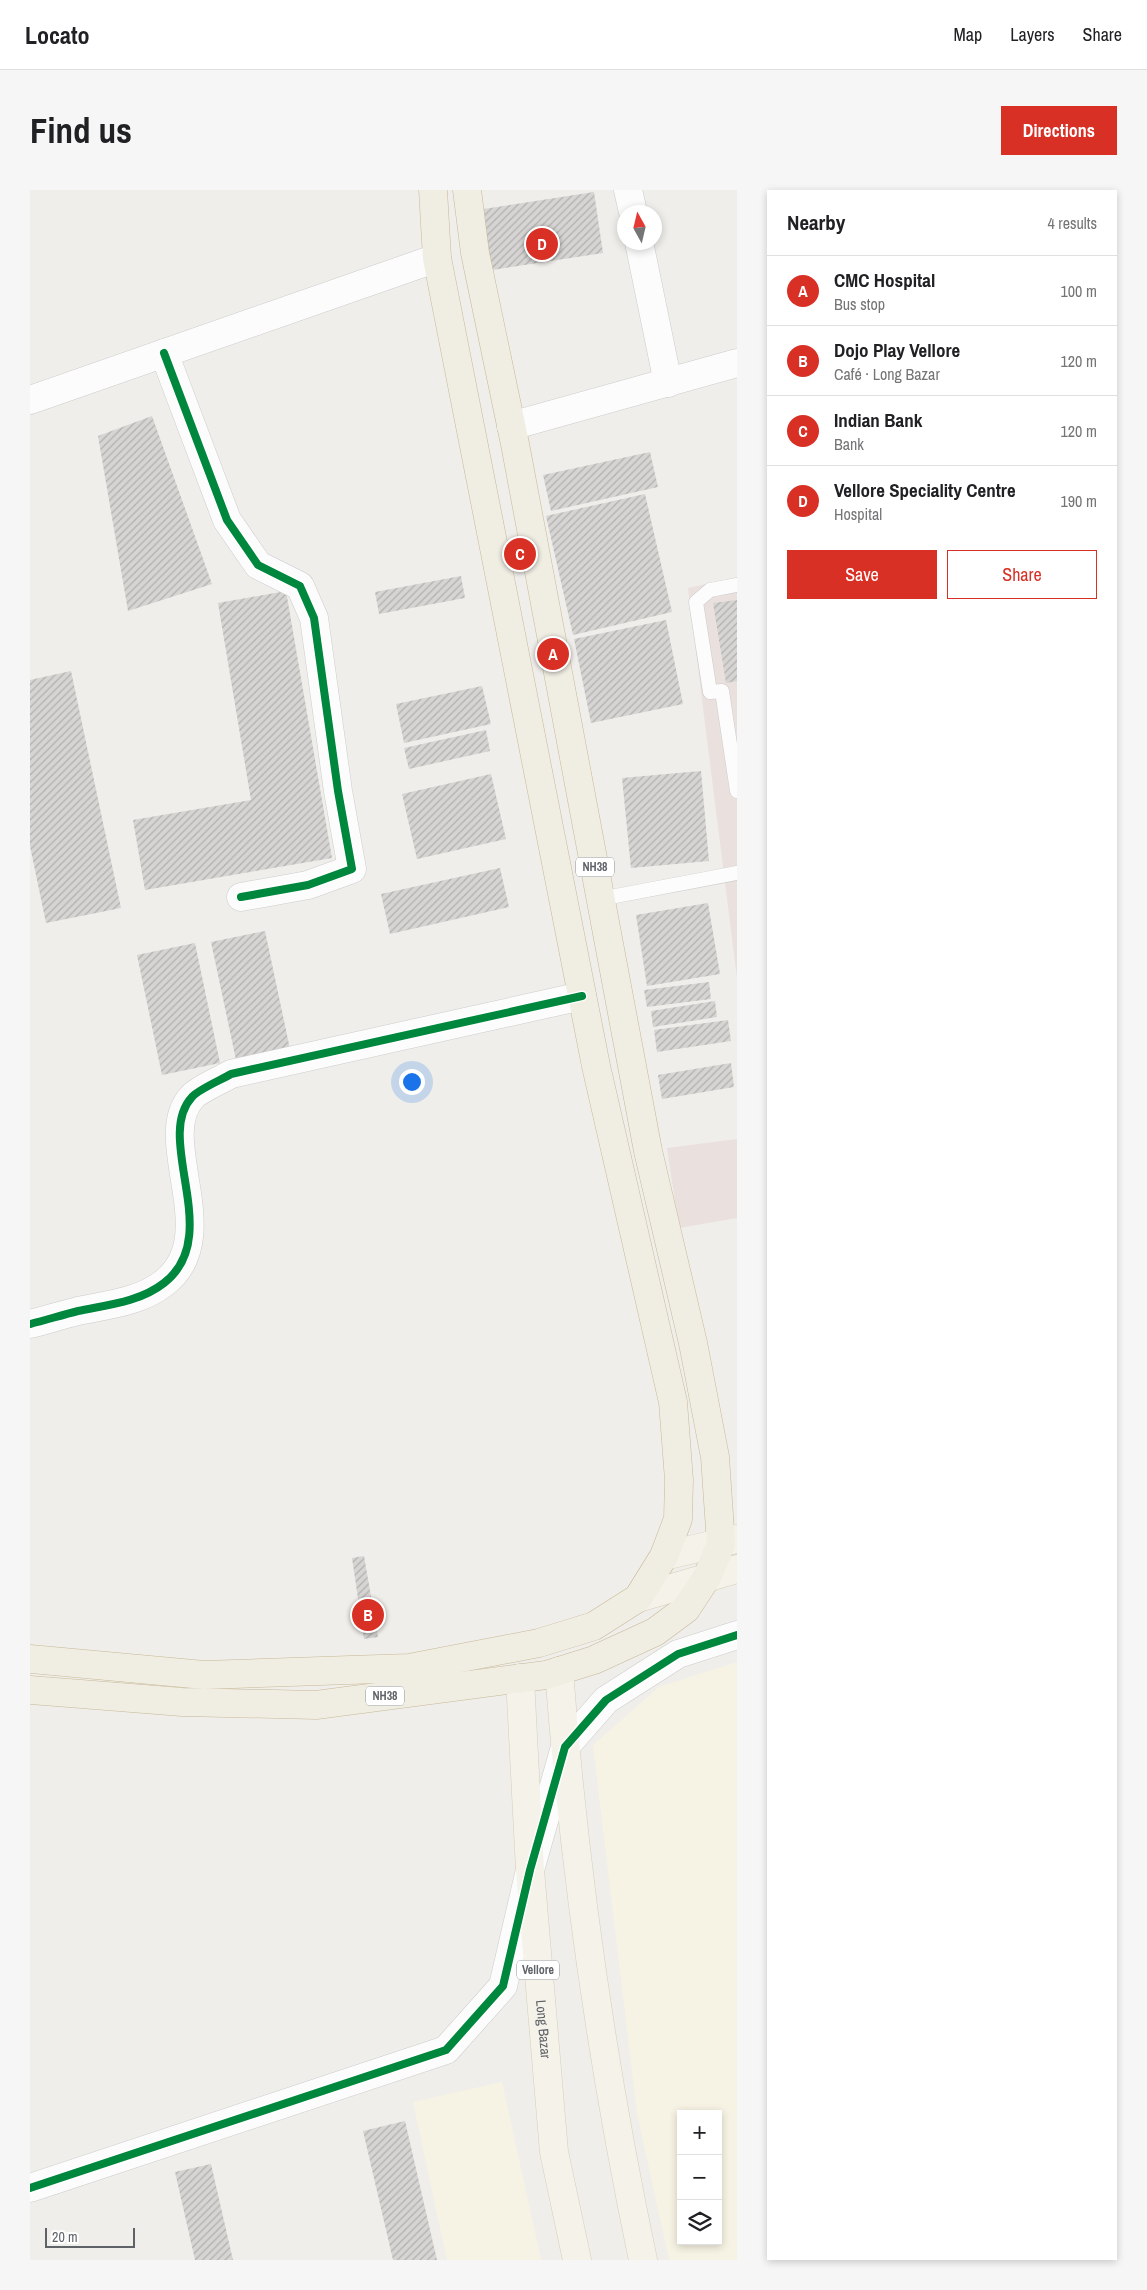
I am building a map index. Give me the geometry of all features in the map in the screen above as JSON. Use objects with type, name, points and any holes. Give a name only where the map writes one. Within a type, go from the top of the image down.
[{"type":"highway","name":"NH38","points":[[30,1659],[204,1675],[409,1668],[539,1643],[594,1626],[638,1598],[664,1556],[678,1519],[679,1480],[672,1402],[582,996],[437,258],[433,190]]},
{"type":"highway","name":"NH38","points":[[30,1690],[182,1702],[316,1705],[520,1678],[559,1671],[594,1660],[655,1632],[686,1609],[729,1542],[715,1456],[693,1343],[648,1151],[511,426],[475,253],[467,190]]},
{"type":"main road","points":[[664,1556],[729,1542]]},
{"type":"main road","points":[[638,1598],[737,1569]]},
{"type":"main road","points":[[559,1671],[565,1747],[586,1937],[620,2149],[643,2260]]},
{"type":"main road","name":"Long Bazar","points":[[520,1678],[530,1870],[554,2152],[577,2260]]},
{"type":"street","points":[[628,190],[631,205]]},
{"type":"street","points":[[641,250],[668,382]]},
{"type":"street","points":[[30,400],[437,258]]},
{"type":"street","points":[[164,353],[227,520],[258,565],[300,586],[314,618],[338,791],[352,869],[308,885],[241,897]]},
{"type":"street","points":[[511,426],[737,363]]},
{"type":"street","points":[[30,1324],[136,1298],[163,1284],[180,1268],[187,1249],[190,1227],[181,1147],[181,1113],[192,1096],[231,1074],[582,996]]},
{"type":"street","points":[[30,2188],[446,2050],[503,1986],[530,1870],[565,1747],[606,1700],[678,1654],[737,1636]]},
{"type":"lane","points":[[737,585],[710,590],[696,602],[710,692],[722,691],[737,791]]},
{"type":"lane","points":[[600,899],[737,874]]},
{"type":"shaded area","points":[[737,577],[737,978],[688,588]]},
{"type":"shaded area","points":[[737,1139],[737,1218],[679,1228],[667,1148]]},
{"type":"shaded area","points":[[737,1662],[737,2260],[669,2260],[637,2113],[593,1745],[659,1687]]},
{"type":"shaded area","points":[[502,2082],[541,2260],[447,2260],[413,2102]]},
{"type":"building","points":[[594,192],[603,253],[486,271],[477,210]]},
{"type":"building","points":[[152,416],[212,584],[128,611],[98,436]]},
{"type":"building","points":[[650,452],[658,487],[551,511],[543,475]]},
{"type":"building","points":[[645,494],[672,612],[573,635],[546,516]]},
{"type":"building","points":[[461,576],[465,598],[379,614],[375,592]]},
{"type":"building","points":[[286,591],[332,858],[145,890],[133,820],[251,800],[218,603]]},
{"type":"building","points":[[737,600],[737,681],[726,683],[713,603]]},
{"type":"building","points":[[666,620],[683,704],[591,723],[574,639]]},
{"type":"building","points":[[71,671],[121,908],[46,923],[30,846],[30,680]]},
{"type":"building","points":[[482,686],[491,724],[404,743],[396,704]]},
{"type":"building","points":[[486,730],[490,751],[409,769],[404,748]]},
{"type":"building","points":[[701,771],[709,861],[631,868],[622,778]]},
{"type":"building","points":[[491,774],[506,839],[417,859],[402,794]]},
{"type":"building","points":[[500,868],[509,907],[390,934],[381,894]]},
{"type":"building","points":[[708,903],[720,974],[647,986],[636,915]]},
{"type":"building","points":[[265,931],[290,1049],[236,1060],[211,942]]},
{"type":"building","points":[[195,943],[220,1063],[162,1075],[137,955]]},
{"type":"building","points":[[709,982],[711,999],[647,1007],[644,990]]},
{"type":"building","points":[[715,1001],[717,1017],[653,1027],[651,1011]]},
{"type":"building","points":[[728,1020],[731,1041],[657,1052],[654,1030]]},
{"type":"building","points":[[731,1063],[734,1087],[662,1099],[658,1075]]},
{"type":"building","points":[[364,1556],[378,1637],[364,1639],[352,1558]]},
{"type":"building","points":[[405,2121],[437,2260],[393,2260],[363,2131]]},
{"type":"building","points":[[211,2164],[233,2260],[195,2260],[175,2172]]},
{"type":"cycle path","points":[[164,353],[227,520],[258,565],[300,586],[314,618],[338,791],[352,869],[308,885],[241,897]]},
{"type":"cycle path","points":[[30,1324],[145,1295],[164,1283],[181,1263],[189,1240],[189,1215],[180,1137],[182,1115],[192,1097],[205,1088],[231,1074],[582,996]]},
{"type":"cycle path","points":[[30,2188],[446,2050],[503,1986],[530,1870],[565,1747],[606,1700],[678,1654],[737,1635]]},
{"type":"place","name":"Vellore Speciality Centre","points":[[542,244]]},
{"type":"place","name":"Indian Bank","points":[[520,554]]},
{"type":"place","name":"CMC Hospital","points":[[553,654]]},
{"type":"place","name":"Dojo Play Vellore","points":[[368,1615]]}]
